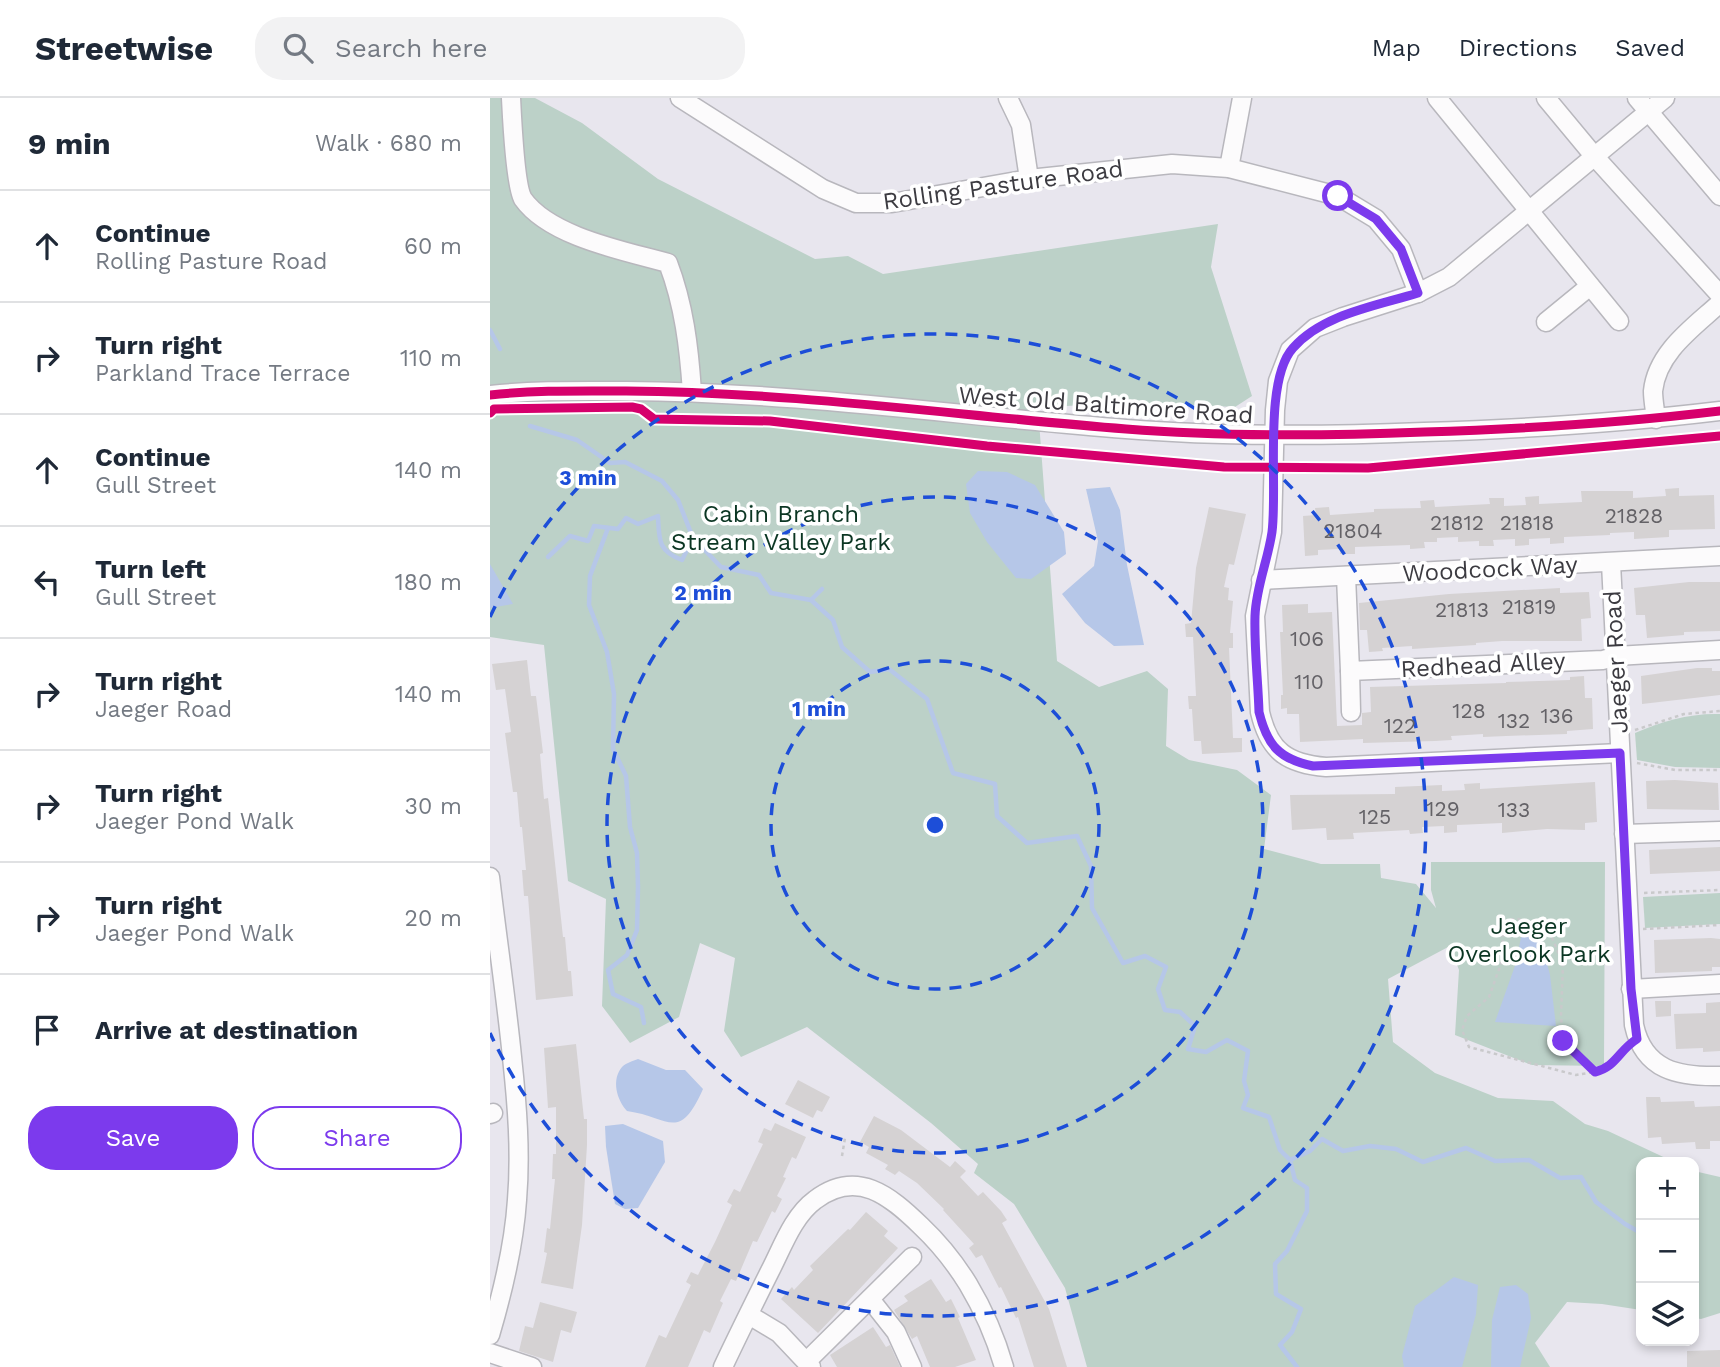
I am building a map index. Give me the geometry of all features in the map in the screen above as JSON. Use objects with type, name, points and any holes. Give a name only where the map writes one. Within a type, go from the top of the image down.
[{"type":"street","points":[[510,98],[522,197],[541,216],[585,240],[668,262],[679,290],[690,345],[692,392]]},
{"type":"street","name":"Rolling Pasture Road","points":[[680,98],[823,189],[856,203],[892,203],[1029,179],[1172,164],[1229,168],[1338,196],[1376,219],[1401,249],[1418,293]]},
{"type":"street","points":[[1008,98],[1021,125],[1029,179]]},
{"type":"street","points":[[1229,168],[1242,98]]},
{"type":"street","points":[[1437,98],[1619,321]]},
{"type":"street","points":[[1546,98],[1595,157],[1720,295]]},
{"type":"street","points":[[1637,98],[1720,195]]},
{"type":"street","points":[[1627,758],[1326,767],[1289,759],[1278,751],[1270,740],[1259,712],[1255,616],[1272,532],[1278,381],[1290,350],[1315,328],[1418,293],[1450,277],[1665,98]]},
{"type":"street","points":[[1545,322],[1591,286]]},
{"type":"street","points":[[1656,419],[1653,391],[1659,368],[1678,341],[1720,303]]},
{"type":"street","name":"West Old Baltimore Road","points":[[490,395],[577,391],[692,392],[783,397],[1128,429],[1274,436],[1514,429],[1656,419],[1720,411]]},
{"type":"street","name":"Woodcock Way","points":[[1261,580],[1611,564],[1720,556]]},
{"type":"street","name":"Jaeger Road","points":[[1611,564],[1616,656],[1627,758],[1624,834],[1631,989],[1637,1039]]},
{"type":"street","points":[[1346,576],[1351,712]]},
{"type":"street","name":"Redhead Alley","points":[[1350,671],[1603,660],[1616,656],[1720,650]]},
{"type":"street","points":[[1624,834],[1720,831]]},
{"type":"street","points":[[490,877],[509,1026],[519,1141],[512,1243],[502,1296],[491,1332]]},
{"type":"street","points":[[1631,989],[1720,985]]},
{"type":"street","points":[[1637,1039],[1644,1051],[1669,1071],[1695,1077],[1720,1076]]},
{"type":"street","points":[[723,1367],[795,1222],[814,1200],[844,1186],[870,1189],[897,1203],[934,1240],[968,1284],[982,1310],[1004,1367]]},
{"type":"street","points":[[748,1315],[779,1334],[809,1364],[912,1257]]},
{"type":"street","points":[[870,1299],[896,1332],[912,1367]]},
{"type":"street","points":[[490,1353],[532,1367]]},
{"type":"path","points":[[1633,731],[1684,714],[1720,711]]},
{"type":"path","points":[[1627,758],[1675,769],[1720,770]]},
{"type":"path","points":[[1640,894],[1720,890]]},
{"type":"path","points":[[1595,1072],[1563,1041],[1563,964],[1548,928],[1518,919],[1507,920],[1503,931],[1502,961],[1489,997],[1467,1016],[1461,1030],[1469,1047],[1576,1075],[1595,1072],[1606,1070],[1627,1045],[1637,1039]]},
{"type":"path","points":[[1642,929],[1720,925]]},
{"type":"path","points":[[842,1156],[845,1138]]},
{"type":"green space","name":"Cabin Branch Stream Valley Park","points":[[490,98],[535,98],[582,123],[658,179],[815,259],[848,256],[883,274],[1218,224],[1211,267],[1252,396],[1235,407],[1125,402],[1038,408],[1057,661],[1099,687],[1147,671],[1168,689],[1166,746],[1189,760],[1237,770],[1271,795],[1264,849],[1321,864],[1380,864],[1381,878],[1416,884],[1436,908],[1431,890],[1431,862],[1605,862],[1604,1066],[1532,1065],[1455,1035],[1459,970],[1450,946],[1388,979],[1393,1042],[1435,1073],[1498,1098],[1553,1101],[1585,1124],[1608,1131],[1663,1157],[1636,1157],[1636,1309],[1567,1302],[1535,1343],[1550,1367],[1087,1367],[1065,1288],[1014,1204],[974,1173],[978,1164],[931,1123],[807,1027],[741,1057],[724,1031],[735,958],[700,943],[679,1017],[630,1043],[602,1006],[606,899],[568,881],[544,645],[490,637]]},
{"type":"green space","points":[[1720,714],[1720,768],[1675,767],[1637,760],[1635,733],[1677,719]]},
{"type":"green space","points":[[1720,893],[1720,924],[1645,928],[1643,897]]},
{"type":"green space","points":[[1699,1172],[1720,1177],[1720,1313],[1701,1319]]},
{"type":"water","points":[[978,471],[1007,472],[1035,485],[1064,532],[1066,554],[1031,579],[1016,578],[987,542],[970,513],[966,484]]},
{"type":"water","points":[[1110,487],[1120,510],[1127,565],[1144,645],[1114,646],[1085,623],[1062,594],[1094,566],[1098,541],[1086,489]]},
{"type":"water","points":[[490,564],[513,604],[490,608]]},
{"type":"water","points":[[1523,927],[1540,936],[1550,975],[1556,1026],[1495,1022],[1516,963]]},
{"type":"water","points":[[638,1059],[666,1070],[685,1070],[703,1089],[687,1116],[672,1123],[627,1111],[618,1096],[617,1078],[622,1067]]},
{"type":"water","points":[[623,1124],[663,1141],[665,1162],[638,1208],[625,1209],[615,1204],[605,1126]]},
{"type":"water","points":[[1454,1277],[1478,1285],[1476,1314],[1462,1367],[1404,1367],[1402,1356],[1415,1306]]},
{"type":"water","points":[[1516,1285],[1528,1294],[1531,1318],[1520,1367],[1491,1367],[1492,1320],[1500,1287]]},
{"type":"building","points":[[1679,488],[1679,496],[1714,495],[1715,529],[1669,530],[1669,537],[1634,539],[1634,532],[1564,537],[1564,543],[1550,544],[1550,538],[1529,539],[1529,545],[1515,546],[1515,539],[1493,540],[1494,546],[1479,546],[1479,541],[1458,542],[1458,537],[1437,538],[1437,542],[1424,542],[1425,548],[1410,549],[1410,545],[1355,547],[1355,554],[1340,554],[1340,549],[1318,550],[1318,555],[1305,556],[1303,516],[1316,515],[1315,508],[1329,507],[1330,515],[1374,512],[1374,509],[1421,508],[1420,501],[1434,500],[1435,507],[1490,504],[1489,498],[1504,498],[1504,506],[1526,505],[1525,497],[1539,496],[1539,504],[1582,502],[1581,491],[1633,491],[1633,498],[1666,496],[1665,489]]},
{"type":"building","points":[[1209,507],[1246,514],[1234,565],[1229,564],[1224,587],[1229,588],[1228,600],[1233,601],[1230,633],[1233,633],[1233,648],[1229,648],[1233,738],[1242,738],[1242,752],[1202,754],[1201,741],[1194,741],[1192,709],[1189,709],[1188,696],[1196,696],[1193,637],[1186,637],[1185,624],[1191,623],[1196,568]]},
{"type":"building","points":[[1689,582],[1720,582],[1720,631],[1684,632],[1684,635],[1647,638],[1645,615],[1636,615],[1634,588]]},
{"type":"building","points":[[1560,588],[1560,593],[1589,592],[1591,618],[1581,619],[1582,641],[1502,641],[1412,649],[1412,646],[1382,648],[1383,651],[1369,652],[1367,630],[1360,630],[1359,603],[1449,594]]},
{"type":"building","points":[[1308,604],[1308,613],[1332,612],[1337,726],[1362,725],[1362,713],[1371,712],[1370,687],[1570,680],[1570,677],[1584,676],[1585,698],[1592,698],[1593,729],[1567,731],[1567,734],[1451,736],[1452,740],[1435,741],[1363,743],[1363,739],[1300,742],[1299,714],[1287,714],[1287,708],[1281,709],[1283,695],[1280,632],[1283,632],[1282,605]]},
{"type":"building","points":[[527,660],[531,696],[536,696],[543,753],[540,754],[544,799],[548,798],[563,937],[568,971],[571,971],[573,996],[536,1000],[528,896],[524,896],[522,870],[526,870],[522,827],[517,792],[513,792],[505,733],[511,732],[505,689],[496,690],[492,664]]},
{"type":"building","points":[[1697,668],[1720,671],[1720,695],[1642,704],[1641,676]]},
{"type":"building","points":[[1646,781],[1718,783],[1719,810],[1647,809]]},
{"type":"building","points":[[1595,782],[1597,822],[1585,823],[1585,830],[1547,829],[1502,833],[1502,823],[1457,825],[1457,832],[1444,833],[1444,826],[1422,827],[1423,833],[1410,834],[1409,830],[1353,833],[1354,839],[1327,840],[1326,828],[1292,830],[1290,795],[1395,794],[1395,787],[1442,785],[1442,791],[1465,790],[1464,784],[1480,783],[1480,789]]},
{"type":"building","points":[[1720,847],[1720,871],[1650,874],[1649,850]]},
{"type":"building","points":[[1720,939],[1720,967],[1712,967],[1712,971],[1655,973],[1654,940]]},
{"type":"building","points":[[1655,1001],[1671,1001],[1671,1016],[1656,1017]]},
{"type":"building","points":[[1720,1002],[1720,1051],[1703,1052],[1703,1048],[1676,1049],[1674,1014],[1706,1013],[1706,1003]]},
{"type":"building","points":[[576,1044],[584,1119],[587,1119],[587,1145],[582,1225],[573,1289],[541,1283],[555,1179],[552,1179],[553,1154],[556,1154],[556,1107],[548,1108],[544,1048]]},
{"type":"building","points":[[798,1080],[830,1097],[822,1112],[817,1110],[813,1118],[785,1104]]},
{"type":"building","points":[[1646,1097],[1660,1097],[1661,1102],[1694,1101],[1695,1107],[1720,1106],[1720,1141],[1710,1141],[1710,1149],[1696,1149],[1695,1142],[1662,1144],[1661,1137],[1648,1138]]},
{"type":"building","points":[[874,1116],[901,1130],[950,1167],[955,1161],[966,1171],[960,1177],[978,1196],[983,1192],[1001,1211],[1007,1220],[1002,1223],[1049,1309],[1067,1367],[1034,1367],[1018,1317],[1016,1318],[982,1255],[976,1258],[969,1248],[974,1244],[917,1183],[899,1171],[895,1175],[885,1169],[888,1165],[866,1153],[869,1147],[860,1142]]},
{"type":"building","points":[[775,1123],[806,1137],[796,1159],[792,1157],[783,1177],[786,1178],[777,1196],[782,1199],[775,1213],[772,1211],[757,1242],[753,1241],[736,1281],[731,1279],[720,1301],[723,1303],[710,1333],[704,1330],[688,1367],[645,1367],[659,1335],[666,1338],[691,1285],[686,1282],[691,1272],[698,1275],[715,1242],[732,1205],[727,1202],[734,1189],[740,1192],[763,1144],[758,1142],[764,1128],[771,1131]]},
{"type":"building","points":[[866,1212],[888,1231],[884,1236],[898,1248],[818,1333],[781,1299],[792,1287],[794,1290],[813,1270],[810,1266]]},
{"type":"building","points":[[931,1279],[946,1302],[951,1299],[976,1360],[955,1367],[930,1367],[917,1336],[912,1339],[894,1310],[908,1301],[904,1296]]},
{"type":"building","points":[[540,1302],[577,1312],[571,1333],[561,1330],[553,1362],[519,1351],[525,1326],[533,1328]]},
{"type":"building","points":[[873,1327],[886,1347],[890,1345],[900,1367],[837,1367],[830,1355]]},
{"type":"building","points":[[1720,1350],[1720,1367],[1687,1367],[1687,1351]]},
{"type":"waterway","points":[[490,330],[500,349]]},
{"type":"waterway","points":[[530,426],[577,440],[610,463],[625,462],[662,481],[678,500],[693,538],[721,567],[759,575],[771,593],[811,600],[833,620],[842,647],[870,672],[889,669],[927,699],[953,773],[995,784],[997,816],[1027,843],[1077,836],[1091,866],[1092,908],[1123,963],[1145,956],[1166,967],[1158,989],[1165,1010],[1180,1012],[1195,1026],[1188,1049],[1206,1052],[1227,1040],[1248,1051],[1244,1081],[1248,1095],[1243,1108],[1269,1117],[1280,1150],[1290,1160],[1310,1151],[1322,1139],[1343,1151],[1370,1146],[1396,1149],[1423,1162],[1466,1148],[1495,1161],[1529,1160],[1560,1178],[1581,1177],[1596,1202],[1636,1230]]},
{"type":"waterway","points":[[548,557],[570,536],[588,541],[594,526],[618,529],[626,518],[638,524],[658,516],[661,544],[668,553],[682,560],[693,538]]},
{"type":"waterway","points":[[608,528],[590,576],[589,605],[607,652],[614,694],[613,749],[626,776],[630,827],[637,853],[638,887],[637,930],[627,955],[608,970],[613,994],[641,1007],[644,1023]]},
{"type":"waterway","points":[[811,600],[822,589]]},
{"type":"waterway","points":[[1290,1160],[1295,1180],[1307,1188],[1307,1211],[1287,1251],[1275,1264],[1276,1294],[1301,1309],[1292,1332],[1280,1345],[1297,1367]]},
{"type":"cycle path","points":[[490,395],[592,391],[689,392],[877,405],[1163,432],[1237,435],[1498,429],[1720,411]]},
{"type":"cycle path","points":[[490,413],[494,409],[632,407],[641,409],[654,419],[770,421],[987,446],[1224,467],[1368,468],[1720,436]]},
{"type":"route","points":[[1338,196],[1376,219],[1401,249],[1418,293],[1315,328],[1290,350],[1278,381],[1272,532],[1255,616],[1259,712],[1263,727],[1278,751],[1289,759],[1313,766],[1620,753],[1631,989],[1637,1039],[1627,1045],[1606,1070],[1595,1072],[1563,1041]]},
{"type":"park label","name":"Jaeger Overlook Park","points":[[1529,940]]}]
